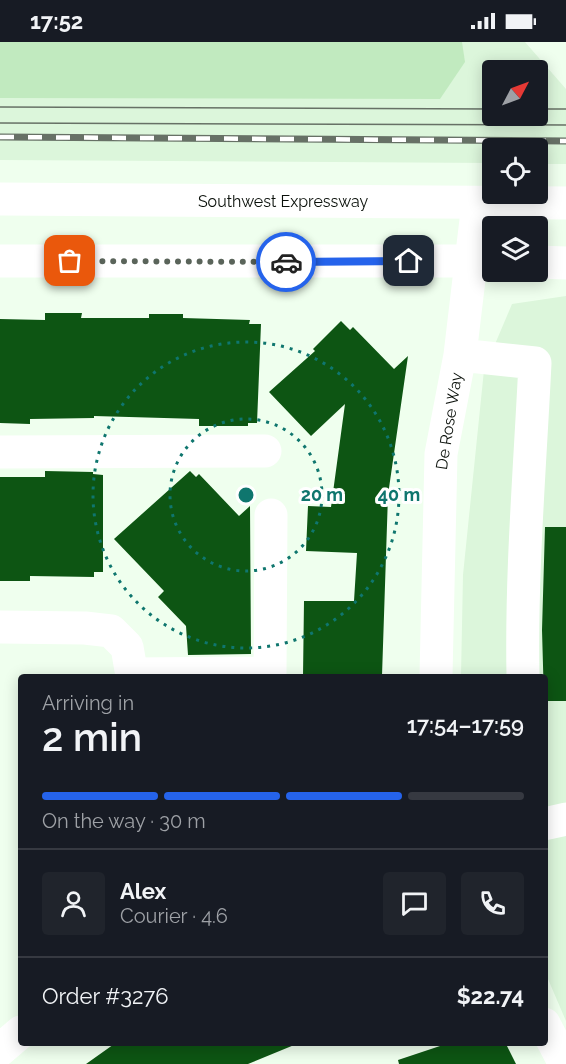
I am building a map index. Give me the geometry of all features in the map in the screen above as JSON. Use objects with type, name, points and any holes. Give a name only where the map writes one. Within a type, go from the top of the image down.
[{"type":"main road","name":"Southwest Expressway","points":[[0,199],[566,203]]},
{"type":"main road","name":"De Rose Way","points":[[436,674],[441,454],[460,355],[482,261],[478,203]]},
{"type":"main road","points":[[0,261],[482,261]]},
{"type":"main road","points":[[548,262],[566,263]]},
{"type":"main road","points":[[460,355],[535,363],[527,544],[521,592],[523,674]]},
{"type":"main road","points":[[0,452],[265,451]]},
{"type":"main road","points":[[201,674],[270,673],[271,515]]},
{"type":"main road","points":[[0,627],[85,628],[111,631],[127,647],[132,674]]},
{"type":"main road","points":[[548,823],[566,819]]},
{"type":"main road","points":[[548,1032],[565,1064]]},
{"type":"main road","points":[[0,1050],[18,1035]]},
{"type":"shaded area","points":[[0,42],[525,42],[541,60],[482,60],[482,126],[548,126],[548,68],[566,89],[566,164],[548,164],[548,138],[482,138],[482,163],[0,160]]},
{"type":"shaded area","points":[[0,42],[462,42],[465,62],[440,99],[0,98]]},
{"type":"shaded area","points":[[566,296],[566,1021],[548,979],[548,674],[461,674],[463,575],[484,370],[512,304]]},
{"type":"building","points":[[45,313],[82,313],[81,318],[149,318],[149,314],[183,314],[183,318],[250,320],[249,324],[261,324],[257,423],[248,423],[248,426],[199,426],[199,419],[94,416],[94,418],[30,419],[30,424],[0,423],[0,319],[45,320]]},
{"type":"building","points":[[341,321],[350,330],[353,327],[394,369],[408,356],[388,495],[382,674],[303,674],[304,601],[354,601],[357,553],[306,551],[308,506],[331,507],[345,404],[311,436],[269,392],[315,351],[313,349]]},
{"type":"building","points":[[45,471],[93,472],[93,474],[103,475],[103,572],[94,572],[94,577],[30,576],[30,581],[0,581],[0,477],[45,477]]},
{"type":"building","points":[[190,471],[196,477],[199,474],[239,516],[250,506],[251,654],[188,655],[186,626],[158,597],[164,591],[114,539]]},
{"type":"building","points":[[545,527],[566,527],[566,701],[548,701],[548,674],[543,674]]},
{"type":"building","points":[[111,1046],[292,1046],[248,1064],[86,1064]]},
{"type":"building","points":[[440,1046],[507,1046],[516,1064],[399,1064],[398,1060]]},
{"type":"tram line","points":[[0,107],[482,109]]},
{"type":"tram line","points":[[548,109],[566,109]]},
{"type":"tram line","points":[[0,123],[566,125]]},
{"type":"railway","points":[[0,137],[566,141]]},
{"type":"way so far","points":[[70,261],[286,262]]},
{"type":"route","points":[[286,262],[409,261]]}]
